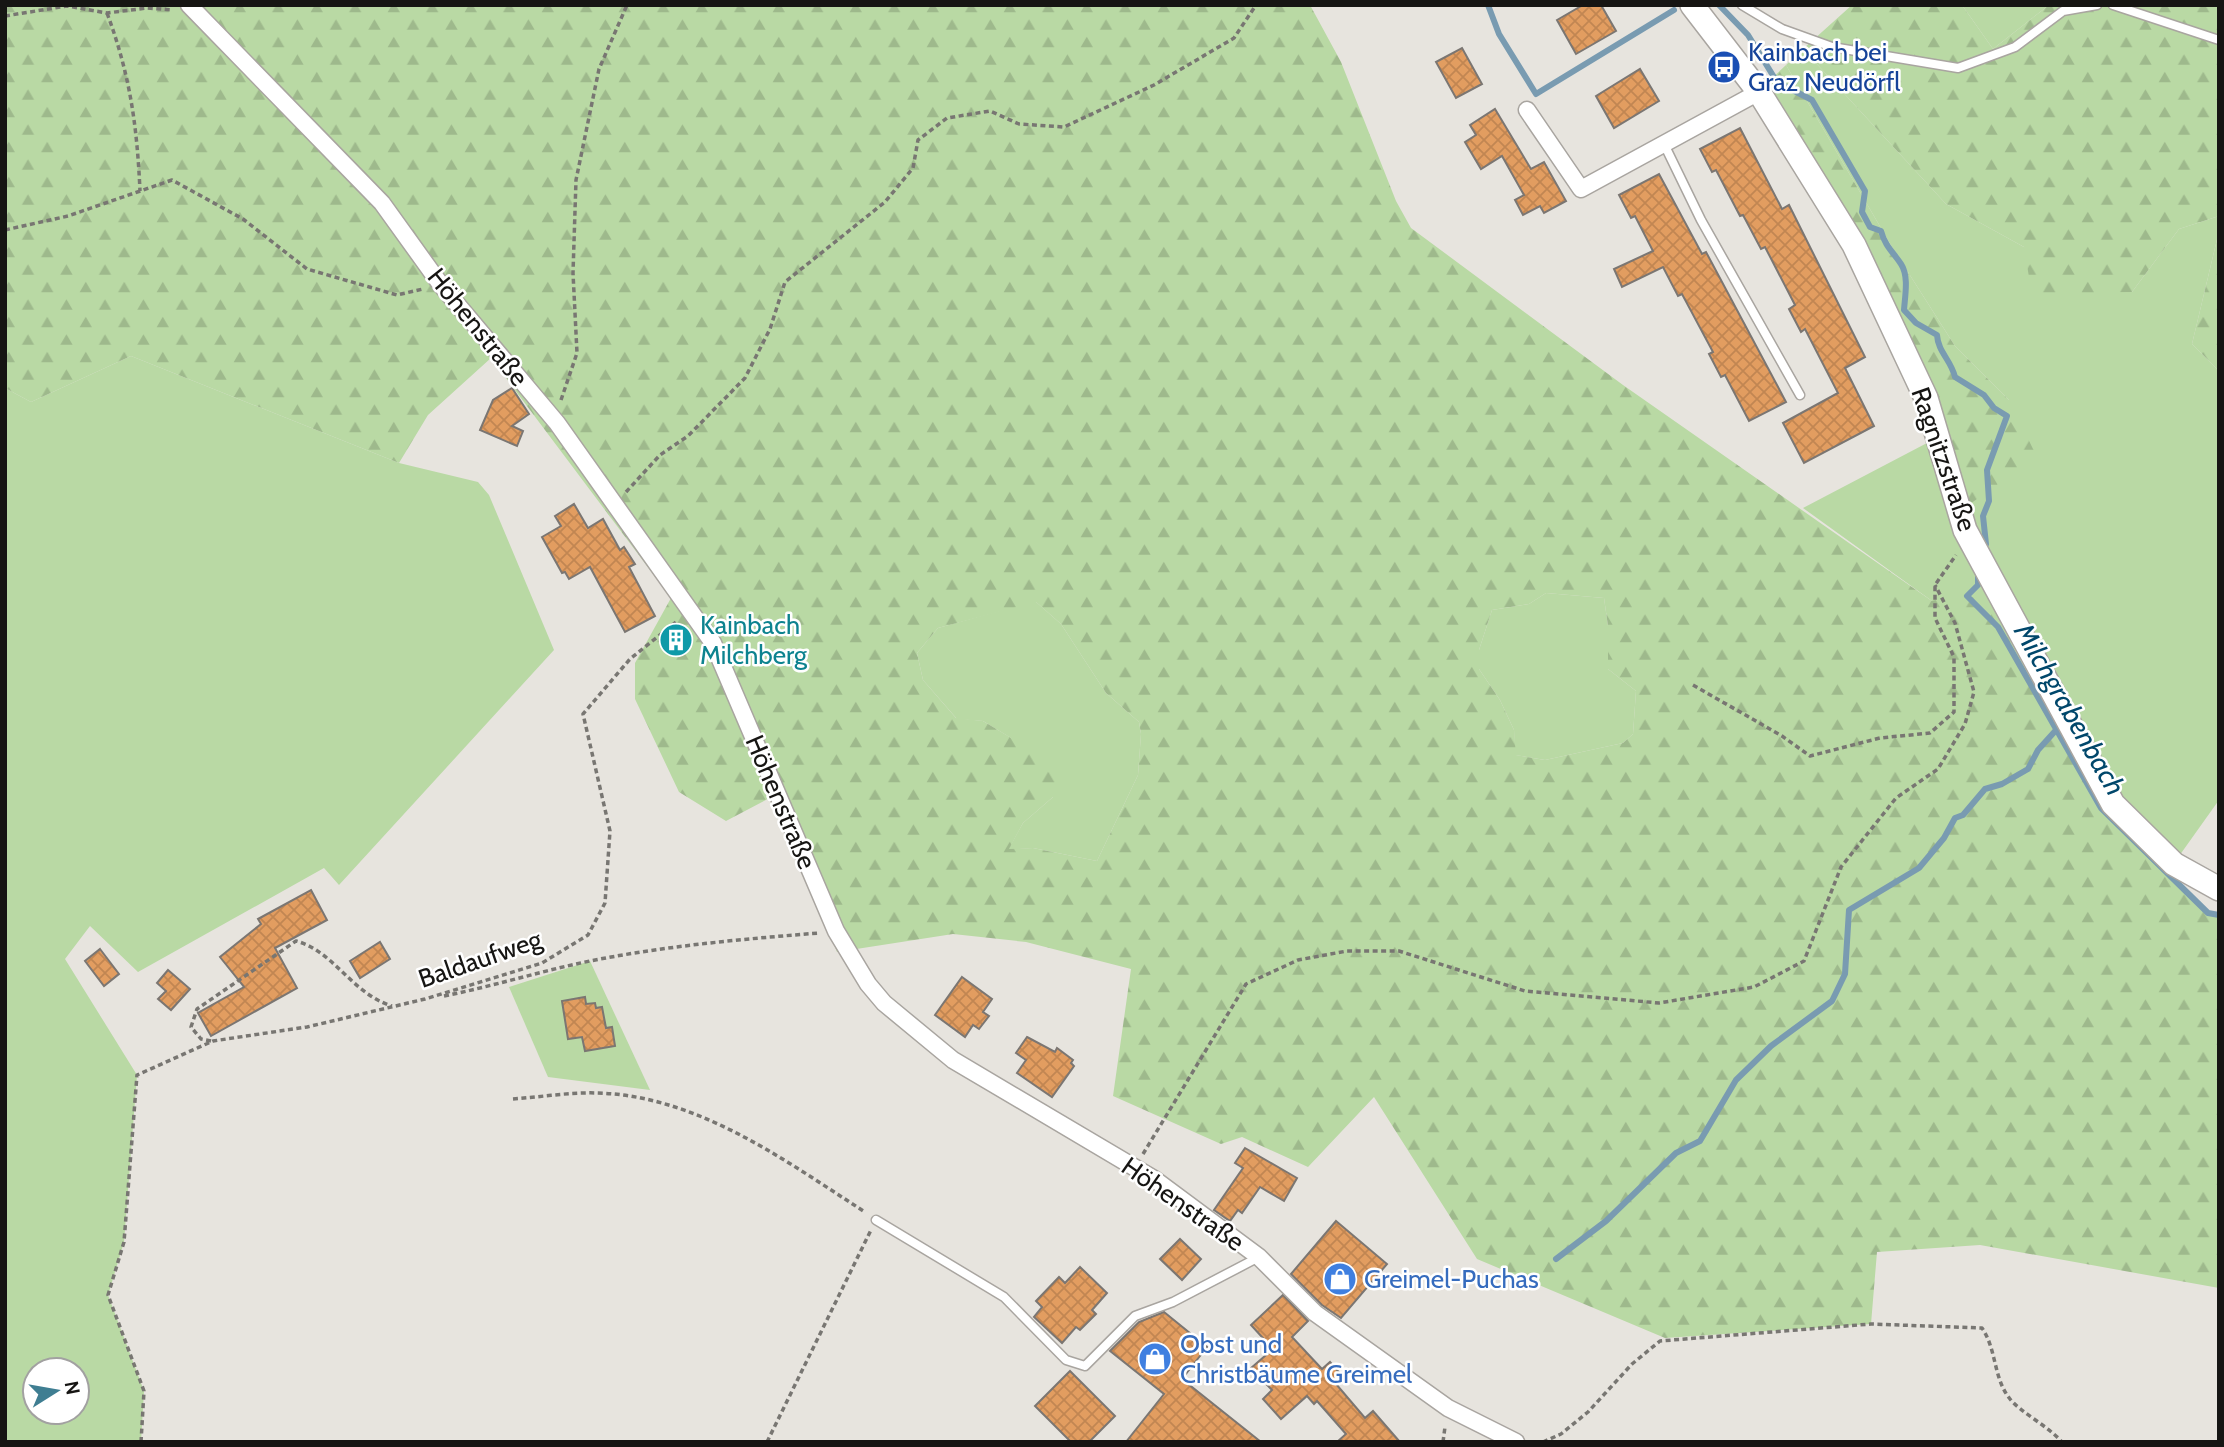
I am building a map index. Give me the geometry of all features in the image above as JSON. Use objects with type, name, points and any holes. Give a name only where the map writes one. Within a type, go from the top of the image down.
[{"type":"main road","name":"Ragnitzstraße","points":[[1692,5],[1759,92],[1859,257],[1926,398],[1965,530],[2113,804],[2174,864],[2219,888]]},
{"type":"street","name":"Höhenstraße","points":[[192,8],[382,203],[442,285],[557,423],[691,609],[713,643],[836,931],[867,984],[884,1003],[953,1059],[1134,1168],[1259,1256],[1315,1313],[1448,1408],[1516,1442]]},
{"type":"street","points":[[1527,110],[1581,189],[1759,92]]},
{"type":"lane","points":[[1742,5],[1782,29],[1832,47],[1958,68],[2015,47],[2063,11],[2097,5]]},
{"type":"lane","points":[[2113,5],[2219,40]]},
{"type":"lane","points":[[1664,144],[1701,220],[1800,395]]},
{"type":"lane","points":[[876,1220],[1004,1297],[1066,1360],[1085,1366],[1135,1316],[1172,1302],[1259,1256]]},
{"type":"path","points":[[557,423],[562,393],[577,353],[573,273],[576,180],[599,69],[627,5]]},
{"type":"path","points":[[616,504],[660,455],[688,436],[745,377],[770,329],[785,282],[884,202],[913,168],[918,140],[947,118],[989,111],[1019,124],[1064,127],[1154,85],[1234,38],[1256,5]]},
{"type":"path","points":[[5,16],[67,6],[107,13],[147,8],[192,8]]},
{"type":"path","points":[[107,13],[124,60],[130,90],[140,191]]},
{"type":"path","points":[[5,230],[68,216],[173,180],[243,219],[307,269],[397,295],[442,285]]},
{"type":"path","points":[[1693,685],[1782,736],[1810,756],[1880,738],[1930,733],[1954,712],[1954,657],[1935,618],[1935,585],[1954,558],[1965,530]]},
{"type":"path","points":[[1134,1168],[1247,984],[1298,960],[1347,951],[1399,951],[1525,991],[1659,1003],[1754,987],[1804,961],[1841,867],[1896,798],[1938,769],[1965,724],[1973,692],[1955,623],[1935,585]]},
{"type":"path","name":"Baldaufweg","points":[[141,1442],[144,1391],[108,1295],[124,1242],[137,1074],[213,1041],[307,1027],[394,1007],[542,963],[588,935],[605,903],[610,831],[583,714],[630,659],[691,609]]},
{"type":"path","points":[[425,999],[507,984],[590,961],[735,940],[836,931]]},
{"type":"path","points":[[213,1041],[201,1039],[191,1027],[197,1009],[296,942],[314,946],[377,1002],[394,1007]]},
{"type":"path","points":[[513,1099],[599,1093],[675,1105],[772,1152],[876,1220],[767,1442]]},
{"type":"path","points":[[1543,1442],[1561,1434],[1588,1412],[1632,1364],[1660,1341],[1871,1324],[1982,1328],[1993,1344],[1999,1382],[2011,1402],[2030,1413],[2062,1442]]},
{"type":"green space","points":[[5,5],[1310,5],[1341,62],[1396,201],[1411,228],[1623,385],[1932,601],[1981,588],[2101,808],[2208,913],[2219,915],[2219,1288],[1980,1245],[1877,1252],[1871,1324],[1665,1338],[1477,1259],[1374,1097],[1308,1167],[1242,1137],[1221,1144],[1113,1096],[1131,969],[1026,942],[953,934],[837,952],[777,794],[726,821],[679,792],[635,699],[635,663],[671,598],[491,358],[428,415],[399,463],[131,356],[31,402],[5,388]],"holes":[[[1546,593],[1604,598],[1608,626],[1608,669],[1636,691],[1633,734],[1623,743],[1545,760],[1516,755],[1514,730],[1500,700],[1479,669],[1479,650],[1492,610],[1529,604]],[[1036,602],[1061,624],[1106,693],[1139,722],[1141,734],[1138,775],[1097,861],[1033,848],[1009,849],[1023,823],[1053,797],[1058,771],[1048,760],[983,721],[956,718],[923,680],[917,653],[938,628]]]},
{"type":"green space","points":[[1852,5],[1962,5],[1993,49],[2049,5],[2219,5],[2219,216],[2179,229],[2132,292],[2032,295],[2024,247],[1946,204],[1803,49]]},
{"type":"green space","points":[[1962,5],[2049,5],[1993,49]]},
{"type":"green space","points":[[1803,49],[1946,204],[2024,247],[2132,292],[2179,229],[2219,216],[2219,231],[2192,344],[2219,371],[2219,800],[2167,873],[2101,808],[2057,729],[1932,601],[1803,508],[2009,400],[1955,346],[1892,247],[1786,65]]},
{"type":"green space","points":[[1786,65],[1892,247],[1955,346],[2009,400],[2037,457],[1950,518],[1930,442],[1903,371],[1836,230],[1750,99]]},
{"type":"green space","points":[[2219,231],[2219,371],[2192,344]]},
{"type":"green space","points":[[131,356],[399,463],[478,482],[489,495],[554,650],[339,885],[324,868],[138,972],[90,926],[65,959],[137,1075],[124,1242],[108,1295],[144,1391],[141,1442],[5,1442],[5,388],[31,402]]},
{"type":"green space","points":[[1546,593],[1604,598],[1608,626],[1608,669],[1636,691],[1633,734],[1623,743],[1545,760],[1515,755],[1514,730],[1500,700],[1479,669],[1479,650],[1492,610],[1529,604]]},
{"type":"green space","points":[[1035,601],[1061,624],[1106,693],[1139,722],[1141,734],[1138,775],[1097,861],[1033,848],[1008,850],[1023,823],[1053,797],[1011,738],[983,721],[957,719],[923,680],[917,653],[938,628]]},
{"type":"green space","points":[[590,961],[650,1090],[548,1077],[509,987]]},
{"type":"building","points":[[1583,5],[1601,5],[1616,31],[1576,54],[1557,20]]},
{"type":"building","points":[[1462,48],[1482,84],[1456,98],[1436,62]]},
{"type":"building","points":[[1640,69],[1659,101],[1614,128],[1596,96]]},
{"type":"building","points":[[1495,109],[1531,169],[1544,162],[1566,201],[1544,213],[1540,206],[1523,215],[1515,200],[1524,195],[1502,156],[1481,169],[1465,142],[1476,135],[1470,125]]},
{"type":"building","points":[[1740,128],[1782,209],[1789,205],[1865,357],[1845,368],[1874,426],[1804,463],[1783,423],[1838,393],[1805,329],[1801,332],[1789,309],[1795,305],[1765,247],[1761,249],[1716,170],[1712,172],[1700,149]]},
{"type":"building","points":[[1659,174],[1702,254],[1706,252],[1786,402],[1749,421],[1725,375],[1721,377],[1709,354],[1713,352],[1682,294],[1678,296],[1663,267],[1622,287],[1614,269],[1653,251],[1635,216],[1631,218],[1619,195]]},
{"type":"building","points":[[512,388],[529,414],[512,426],[523,431],[517,446],[480,430],[493,400]]},
{"type":"building","points":[[574,504],[588,528],[603,519],[620,550],[624,547],[635,564],[629,567],[655,616],[625,632],[590,567],[569,579],[565,572],[562,573],[542,537],[561,526],[555,516]]},
{"type":"building","points":[[311,890],[327,920],[275,948],[297,988],[211,1036],[198,1013],[244,987],[220,957],[261,924],[258,919]]},
{"type":"building","points":[[380,942],[390,959],[360,978],[350,961]]},
{"type":"building","points":[[100,949],[119,974],[104,986],[85,961]]},
{"type":"building","points":[[168,970],[190,989],[171,1010],[158,999],[166,991],[157,983]]},
{"type":"building","points":[[962,977],[992,999],[983,1012],[989,1016],[979,1029],[973,1025],[965,1037],[935,1015]]},
{"type":"building","points":[[585,997],[586,1004],[595,1003],[596,1008],[602,1007],[606,1028],[612,1027],[615,1046],[585,1051],[582,1037],[568,1039],[562,1001]]},
{"type":"building","points":[[1027,1037],[1055,1052],[1057,1048],[1073,1060],[1071,1063],[1074,1066],[1052,1097],[1017,1073],[1026,1060],[1016,1053]]},
{"type":"building","points":[[1245,1148],[1297,1178],[1284,1201],[1260,1187],[1242,1213],[1238,1210],[1230,1221],[1214,1210],[1243,1168],[1235,1163]]},
{"type":"building","points":[[1336,1221],[1387,1264],[1341,1318],[1322,1305],[1291,1274]]},
{"type":"building","points":[[1180,1239],[1201,1259],[1182,1280],[1160,1259]]},
{"type":"building","points":[[1080,1267],[1107,1293],[1092,1310],[1096,1314],[1080,1330],[1076,1327],[1062,1343],[1034,1317],[1042,1307],[1036,1301],[1059,1277],[1065,1283]]},
{"type":"building","points":[[1283,1295],[1308,1321],[1292,1337],[1322,1369],[1330,1362],[1343,1377],[1336,1384],[1365,1418],[1373,1411],[1400,1442],[1337,1442],[1346,1434],[1317,1401],[1314,1404],[1307,1396],[1281,1419],[1263,1399],[1272,1390],[1251,1368],[1273,1349],[1251,1325]]},
{"type":"building","points":[[1164,1312],[1207,1347],[1182,1379],[1261,1442],[1126,1442],[1164,1394],[1110,1351],[1139,1322]]},
{"type":"building","points":[[1070,1371],[1115,1416],[1089,1442],[1071,1442],[1035,1406]]},
{"type":"waterway","name":"Milchgrabenbach","points":[[1488,5],[1499,34],[1536,94],[1674,10]]},
{"type":"waterway","name":"Milchgrabenbach","points":[[1719,5],[1748,35],[1777,82],[1812,100],[1865,191],[1862,212],[1870,227],[1881,231],[1887,245],[1901,264],[1906,286],[1904,310],[1916,323],[1937,335],[1955,377],[1984,395],[1994,408],[2007,416],[1987,470],[1989,501],[1983,516],[1986,544]]},
{"type":"waterway","name":"Milchgrabenbach","points":[[1978,575],[1978,585],[1967,596],[1998,627],[2101,808],[2208,913],[2219,915]]},
{"type":"waterway","points":[[1556,1259],[1606,1221],[1676,1153],[1700,1141],[1736,1080],[1771,1046],[1832,1001],[1845,974],[1849,910],[1919,868],[1944,838],[1955,818],[1963,815],[1985,789],[2002,784],[2028,769],[2038,750],[2057,729]]},
{"type":"place","name":"Kainbach bei Graz Neudörfl","points":[[1724,67]]},
{"type":"place","name":"Kainbach Milchberg","points":[[676,640]]},
{"type":"place","name":"Greimel-Puchas","points":[[1340,1279]]},
{"type":"place","name":"Obst und Christbäume Greimel","points":[[1155,1359]]}]
